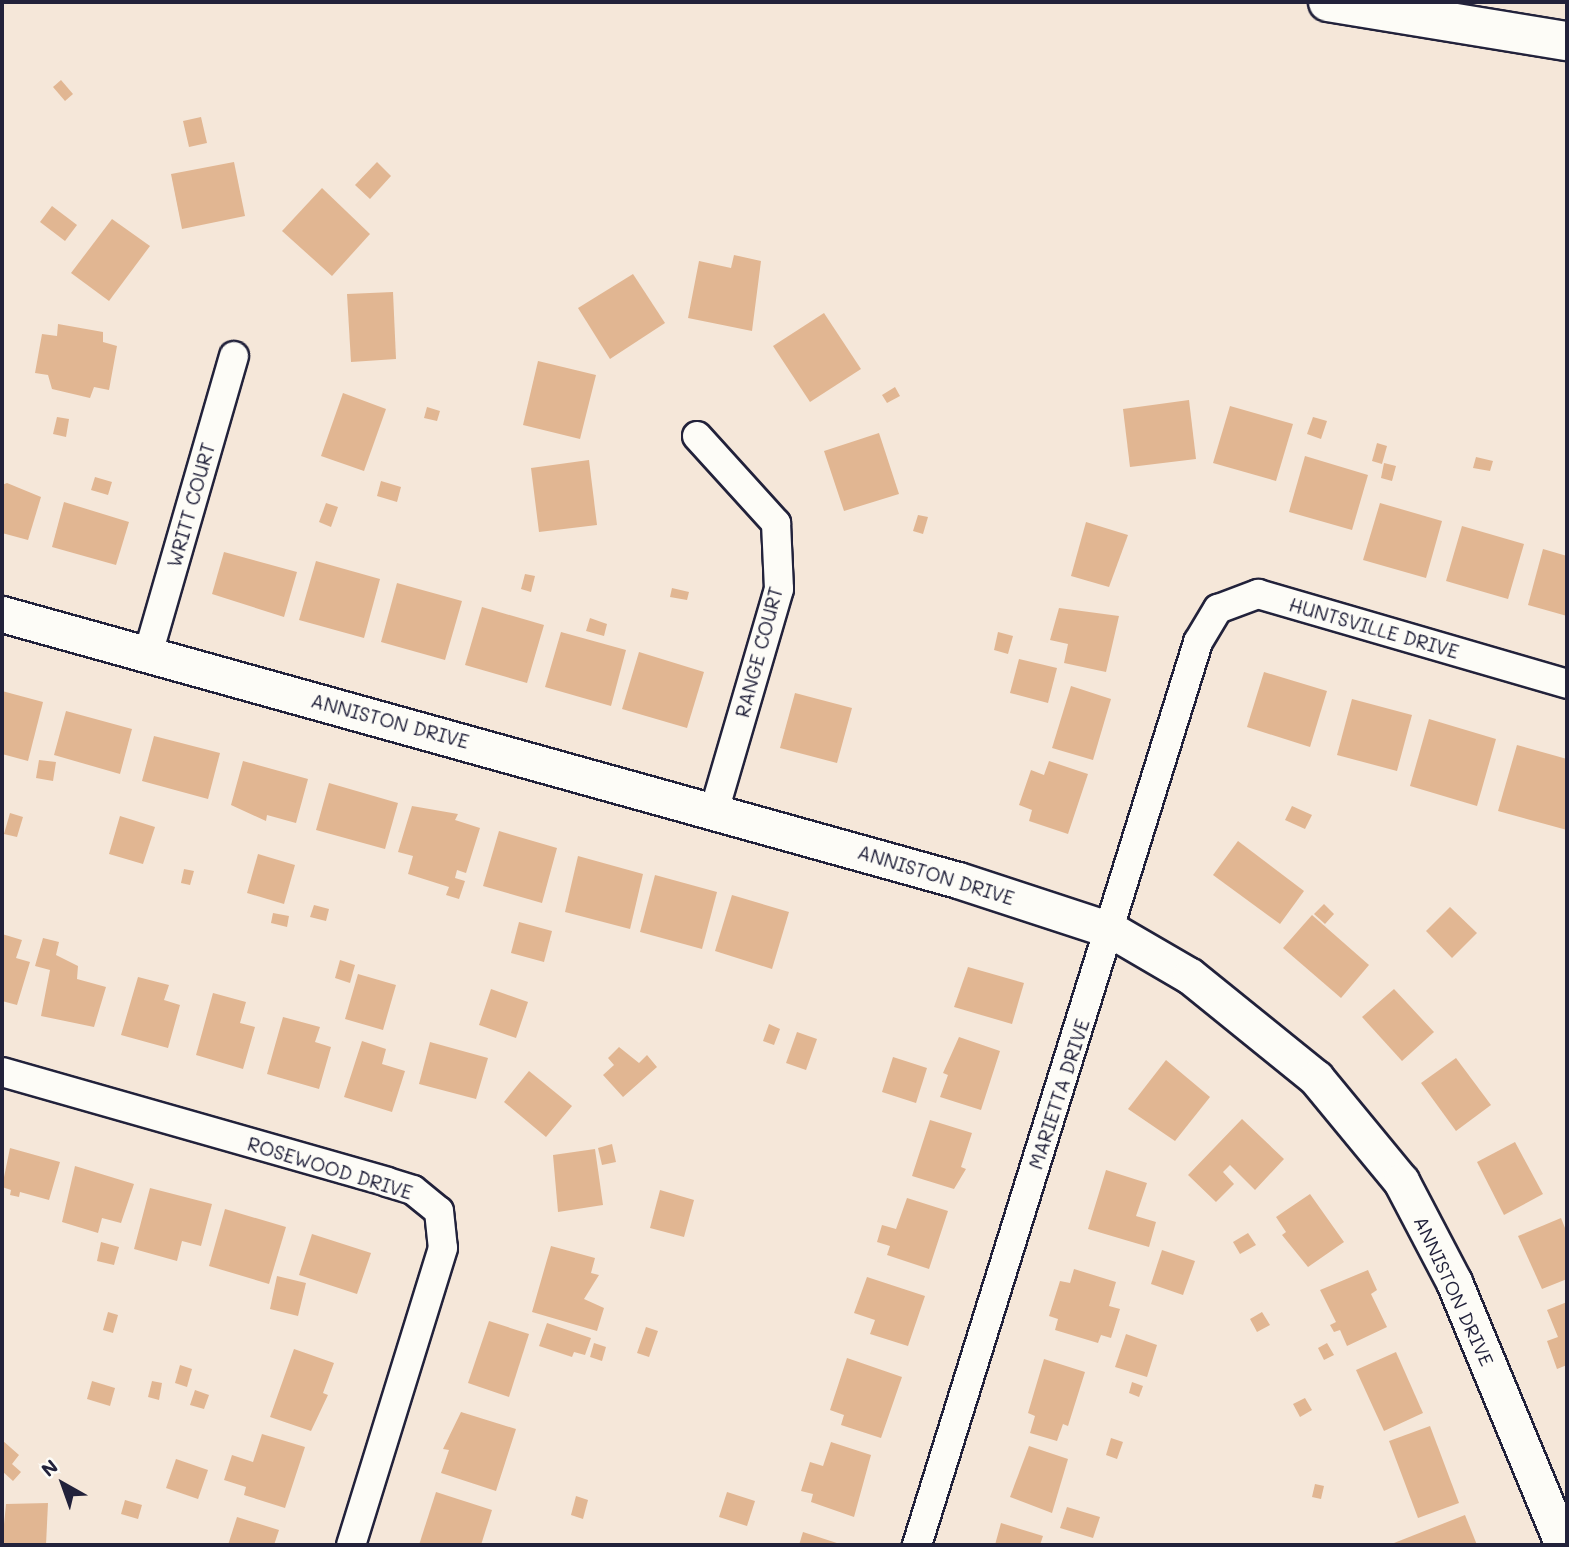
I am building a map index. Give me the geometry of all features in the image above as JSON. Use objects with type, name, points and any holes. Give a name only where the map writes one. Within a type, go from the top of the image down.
[{"type":"highway","points":[[1328,2],[1567,41]]},
{"type":"highway","points":[[1445,2],[1567,18]]},
{"type":"street","name":"WRITT COURT","points":[[148,654],[234,356]]},
{"type":"street","name":"RANGE COURT","points":[[697,436],[776,523],[779,589],[714,811]]},
{"type":"street","name":"HUNTSVILLE DRIVE","points":[[1198,642],[1218,609],[1258,594],[1567,684]]},
{"type":"street","name":"ANNISTON DRIVE","points":[[2,614],[714,811],[1111,930],[1190,976],[1277,1042],[1316,1078],[1401,1181],[1454,1282],[1563,1545]]},
{"type":"street","name":"MARIETTA DRIVE","points":[[917,1545],[1111,930],[1198,642]]},
{"type":"street","name":"ROSEWOOD DRIVE","points":[[2,1072],[387,1182],[413,1191],[439,1211],[443,1248],[351,1545]]},
{"type":"building","points":[[61,80],[73,94],[65,101],[53,87]]},
{"type":"building","points":[[201,117],[207,143],[189,147],[183,121]]},
{"type":"building","points":[[234,162],[245,216],[182,229],[171,174]]},
{"type":"building","points":[[377,162],[391,176],[370,199],[355,185]]},
{"type":"building","points":[[322,188],[370,234],[332,276],[282,231]]},
{"type":"building","points":[[52,206],[77,225],[65,241],[40,222]]},
{"type":"building","points":[[112,219],[150,246],[109,301],[71,273]]},
{"type":"building","points":[[734,255],[761,261],[752,331],[688,318],[699,261],[731,268]]},
{"type":"building","points":[[633,274],[665,323],[610,359],[578,308]]},
{"type":"building","points":[[393,292],[396,359],[351,362],[347,294]]},
{"type":"building","points":[[824,313],[861,369],[810,402],[773,346]]},
{"type":"building","points":[[58,324],[103,332],[103,342],[117,346],[109,390],[94,387],[90,398],[52,389],[48,375],[35,373],[42,334],[57,336]]},
{"type":"building","points":[[538,361],[596,375],[580,439],[523,425]]},
{"type":"building","points":[[895,387],[900,396],[887,403],[882,395]]},
{"type":"building","points":[[343,393],[386,409],[364,471],[321,456]]},
{"type":"building","points":[[1189,400],[1196,459],[1130,467],[1123,409]]},
{"type":"building","points":[[1230,406],[1293,424],[1276,481],[1213,463]]},
{"type":"building","points":[[427,407],[440,411],[437,421],[424,418]]},
{"type":"building","points":[[57,417],[69,419],[66,437],[53,434]]},
{"type":"building","points":[[1313,417],[1327,421],[1321,439],[1307,434]]},
{"type":"building","points":[[879,433],[899,494],[844,511],[824,451]]},
{"type":"building","points":[[1377,443],[1387,446],[1382,464],[1372,461]]},
{"type":"building","points":[[1305,456],[1368,475],[1352,530],[1289,512]]},
{"type":"building","points":[[1476,457],[1493,461],[1490,471],[1473,468]]},
{"type":"building","points":[[589,460],[597,525],[539,532],[531,468]]},
{"type":"building","points":[[1384,463],[1396,466],[1392,481],[1381,478]]},
{"type":"building","points":[[95,477],[112,482],[108,495],[91,490]]},
{"type":"building","points":[[381,481],[401,487],[397,502],[377,496]]},
{"type":"building","points":[[7,483],[41,497],[28,540],[2,533],[2,485]]},
{"type":"building","points":[[64,502],[129,522],[116,565],[52,547]]},
{"type":"building","points":[[326,503],[338,507],[331,527],[319,522]]},
{"type":"building","points":[[1380,503],[1442,521],[1426,578],[1363,560]]},
{"type":"building","points":[[918,515],[928,517],[923,534],[913,531]]},
{"type":"building","points":[[1086,522],[1128,535],[1109,587],[1071,576]]},
{"type":"building","points":[[1462,526],[1524,544],[1508,599],[1446,581]]},
{"type":"building","points":[[1543,549],[1567,556],[1567,616],[1528,605]]},
{"type":"building","points":[[224,552],[297,572],[284,617],[212,594]]},
{"type":"building","points":[[316,561],[380,579],[364,638],[299,620]]},
{"type":"building","points":[[525,574],[535,576],[531,592],[521,589]]},
{"type":"building","points":[[397,583],[462,601],[445,660],[381,642]]},
{"type":"building","points":[[672,588],[689,592],[687,600],[670,597]]},
{"type":"building","points":[[482,607],[544,625],[527,683],[465,665]]},
{"type":"building","points":[[1059,608],[1119,616],[1106,672],[1064,663],[1068,644],[1050,640]]},
{"type":"building","points":[[590,618],[607,624],[604,636],[586,631]]},
{"type":"building","points":[[561,632],[626,650],[611,706],[545,687]]},
{"type":"building","points":[[998,632],[1013,636],[1008,654],[994,650]]},
{"type":"building","points":[[639,652],[704,672],[687,728],[622,709]]},
{"type":"building","points":[[1019,659],[1057,668],[1048,703],[1010,693]]},
{"type":"building","points":[[1264,672],[1327,691],[1310,747],[1247,727]]},
{"type":"building","points":[[1071,686],[1111,699],[1093,760],[1052,748]]},
{"type":"building","points":[[2,691],[43,702],[28,761],[2,754]]},
{"type":"building","points":[[795,693],[852,708],[837,763],[780,748]]},
{"type":"building","points":[[1352,699],[1412,715],[1397,771],[1337,755]]},
{"type":"building","points":[[66,711],[132,729],[120,774],[54,755]]},
{"type":"building","points":[[1429,719],[1496,739],[1477,806],[1410,786]]},
{"type":"building","points":[[154,736],[220,753],[208,799],[142,781]]},
{"type":"building","points":[[1517,745],[1567,759],[1567,830],[1498,811]]},
{"type":"building","points":[[39,760],[56,762],[53,781],[36,778]]},
{"type":"building","points":[[243,761],[308,779],[296,823],[267,815],[266,821],[231,805]]},
{"type":"building","points":[[1049,761],[1088,774],[1068,834],[1029,821],[1032,810],[1019,805],[1031,770],[1044,775]]},
{"type":"building","points":[[329,783],[398,803],[385,849],[316,830]]},
{"type":"building","points":[[412,806],[458,814],[455,820],[480,828],[466,873],[457,870],[455,878],[465,881],[459,899],[446,895],[449,887],[408,874],[413,856],[398,852]]},
{"type":"building","points":[[1292,806],[1312,815],[1305,829],[1285,820]]},
{"type":"building","points":[[10,813],[23,817],[17,837],[4,834]]},
{"type":"building","points":[[120,816],[155,827],[143,864],[109,854]]},
{"type":"building","points":[[499,831],[557,848],[542,903],[483,886]]},
{"type":"building","points":[[1238,841],[1304,891],[1280,924],[1213,875]]},
{"type":"building","points":[[258,854],[295,865],[284,904],[247,893]]},
{"type":"building","points":[[578,856],[643,874],[630,929],[565,912]]},
{"type":"building","points":[[184,869],[194,871],[190,885],[181,883]]},
{"type":"building","points":[[655,875],[717,892],[702,949],[640,932]]},
{"type":"building","points":[[732,895],[789,912],[772,969],[715,951]]},
{"type":"building","points":[[1324,904],[1334,914],[1325,924],[1314,914]]},
{"type":"building","points":[[314,905],[329,909],[326,921],[310,917]]},
{"type":"building","points":[[1450,907],[1477,933],[1452,958],[1426,931]]},
{"type":"building","points":[[273,913],[289,916],[287,927],[271,923]]},
{"type":"building","points":[[1312,915],[1369,965],[1341,998],[1283,948]]},
{"type":"building","points":[[519,922],[552,931],[544,962],[511,953]]},
{"type":"building","points":[[2,934],[22,940],[16,958],[30,962],[17,1005],[2,1001]]},
{"type":"building","points":[[43,938],[59,942],[56,955],[78,966],[77,979],[106,987],[94,1027],[41,1016],[50,970],[35,966]]},
{"type":"building","points":[[340,960],[355,965],[350,983],[335,978]]},
{"type":"building","points":[[968,967],[1024,983],[1012,1024],[954,1007]]},
{"type":"building","points":[[358,974],[396,985],[383,1030],[345,1019]]},
{"type":"building","points":[[138,977],[169,985],[164,1000],[180,1005],[168,1048],[121,1035]]},
{"type":"building","points":[[491,989],[528,1002],[516,1038],[479,1025]]},
{"type":"building","points":[[1394,989],[1434,1032],[1402,1061],[1362,1017]]},
{"type":"building","points":[[213,993],[246,1002],[240,1023],[255,1027],[243,1069],[196,1055]]},
{"type":"building","points":[[283,1017],[320,1027],[315,1042],[331,1047],[319,1089],[267,1074]]},
{"type":"building","points":[[769,1024],[780,1029],[774,1045],[763,1041]]},
{"type":"building","points":[[797,1032],[817,1039],[806,1070],[786,1063]]},
{"type":"building","points":[[959,1037],[1000,1051],[981,1110],[940,1097],[948,1075],[943,1073]]},
{"type":"building","points":[[362,1041],[386,1049],[382,1064],[405,1071],[392,1112],[344,1097]]},
{"type":"building","points":[[430,1042],[488,1058],[476,1099],[419,1084]]},
{"type":"building","points":[[619,1047],[639,1063],[647,1055],[657,1067],[623,1097],[603,1075],[614,1065],[608,1058]]},
{"type":"building","points":[[893,1057],[927,1068],[916,1103],[882,1092]]},
{"type":"building","points":[[1456,1058],[1491,1105],[1456,1131],[1421,1083]]},
{"type":"building","points":[[1166,1060],[1210,1097],[1175,1141],[1128,1109]]},
{"type":"building","points":[[529,1071],[572,1106],[546,1137],[504,1102]]},
{"type":"building","points":[[1242,1119],[1284,1159],[1255,1190],[1230,1165],[1223,1172],[1234,1184],[1216,1202],[1188,1175]]},
{"type":"building","points":[[930,1120],[972,1133],[961,1167],[966,1169],[954,1189],[912,1176]]},
{"type":"building","points":[[1515,1142],[1543,1194],[1504,1215],[1477,1162]]},
{"type":"building","points":[[612,1144],[616,1162],[602,1165],[598,1148]]},
{"type":"building","points":[[10,1148],[60,1162],[49,1200],[20,1192],[19,1197],[10,1195],[11,1190],[2,1187]]},
{"type":"building","points":[[595,1149],[603,1205],[558,1212],[553,1155]]},
{"type":"building","points":[[75,1166],[134,1184],[121,1223],[102,1218],[98,1233],[62,1222]]},
{"type":"building","points":[[1106,1170],[1147,1183],[1136,1216],[1156,1222],[1149,1247],[1088,1229]]},
{"type":"building","points":[[150,1188],[212,1204],[201,1246],[182,1241],[177,1261],[134,1249]]},
{"type":"building","points":[[660,1190],[694,1200],[684,1237],[650,1228]]},
{"type":"building","points":[[1310,1194],[1344,1242],[1308,1267],[1282,1235],[1286,1232],[1276,1217]]},
{"type":"building","points":[[907,1198],[948,1211],[929,1269],[887,1255],[890,1246],[877,1242],[882,1225],[896,1229]]},
{"type":"building","points":[[225,1209],[286,1227],[269,1284],[209,1266]]},
{"type":"building","points":[[1561,1218],[1567,1233],[1567,1279],[1542,1289],[1518,1236]]},
{"type":"building","points":[[1248,1233],[1256,1245],[1240,1254],[1233,1242]]},
{"type":"building","points":[[312,1234],[371,1253],[357,1294],[299,1275]]},
{"type":"building","points":[[101,1242],[119,1247],[114,1265],[97,1261]]},
{"type":"building","points":[[551,1246],[595,1258],[591,1273],[599,1275],[584,1299],[604,1308],[597,1331],[532,1312]]},
{"type":"building","points":[[1162,1250],[1195,1261],[1183,1295],[1151,1284]]},
{"type":"building","points":[[1074,1269],[1116,1282],[1109,1306],[1120,1309],[1111,1338],[1101,1335],[1098,1343],[1055,1330],[1058,1319],[1049,1316],[1060,1281],[1070,1283]]},
{"type":"building","points":[[1368,1270],[1377,1290],[1371,1294],[1387,1327],[1347,1346],[1340,1330],[1334,1332],[1330,1325],[1336,1322],[1320,1290]]},
{"type":"building","points":[[277,1276],[306,1283],[298,1316],[270,1309]]},
{"type":"building","points":[[867,1277],[925,1296],[908,1346],[870,1334],[875,1320],[854,1313]]},
{"type":"building","points":[[1567,1302],[1567,1365],[1557,1369],[1547,1341],[1558,1337],[1547,1310]]},
{"type":"building","points":[[108,1312],[118,1315],[113,1333],[103,1330]]},
{"type":"building","points":[[1262,1312],[1270,1325],[1257,1332],[1250,1319]]},
{"type":"building","points":[[489,1321],[529,1334],[509,1397],[468,1383]]},
{"type":"building","points":[[547,1323],[591,1338],[585,1355],[574,1352],[572,1357],[539,1346]]},
{"type":"building","points":[[646,1327],[658,1331],[649,1357],[637,1353]]},
{"type":"building","points":[[1126,1334],[1157,1345],[1147,1377],[1115,1367]]},
{"type":"building","points":[[594,1343],[606,1347],[602,1361],[590,1357]]},
{"type":"building","points":[[1327,1343],[1334,1355],[1324,1360],[1318,1348]]},
{"type":"building","points":[[294,1349],[334,1363],[323,1393],[328,1395],[311,1431],[270,1417]]},
{"type":"building","points":[[1396,1352],[1423,1413],[1384,1431],[1356,1370]]},
{"type":"building","points":[[847,1358],[902,1377],[881,1438],[841,1425],[844,1415],[830,1410]]},
{"type":"building","points":[[1044,1359],[1085,1372],[1068,1426],[1063,1424],[1057,1441],[1030,1433],[1035,1416],[1028,1413]]},
{"type":"building","points":[[180,1365],[192,1369],[187,1387],[175,1383]]},
{"type":"building","points":[[92,1381],[115,1388],[110,1406],[87,1399]]},
{"type":"building","points":[[152,1381],[162,1383],[159,1400],[148,1397]]},
{"type":"building","points":[[1132,1382],[1143,1386],[1139,1397],[1129,1393]]},
{"type":"building","points":[[195,1390],[209,1395],[204,1409],[190,1405]]},
{"type":"building","points":[[1305,1398],[1312,1410],[1300,1417],[1293,1404]]},
{"type":"building","points":[[461,1412],[516,1429],[496,1491],[441,1473],[449,1450],[443,1449]]},
{"type":"building","points":[[1430,1426],[1459,1503],[1418,1518],[1389,1441]]},
{"type":"building","points":[[262,1434],[305,1447],[285,1508],[244,1495],[246,1487],[224,1480],[232,1455],[253,1462]]},
{"type":"building","points":[[1111,1438],[1123,1442],[1117,1459],[1106,1455]]},
{"type":"building","points":[[2,1440],[19,1455],[12,1464],[21,1472],[13,1481],[2,1471]]},
{"type":"building","points":[[831,1442],[871,1455],[854,1517],[811,1502],[813,1494],[801,1491],[810,1462],[823,1466]]},
{"type":"building","points":[[1029,1446],[1068,1459],[1052,1513],[1010,1497]]},
{"type":"building","points":[[176,1459],[208,1470],[198,1499],[166,1488]]},
{"type":"building","points":[[1315,1484],[1324,1486],[1321,1499],[1312,1497]]},
{"type":"building","points":[[436,1492],[492,1510],[481,1545],[419,1545]]},
{"type":"building","points":[[727,1492],[755,1501],[747,1526],[719,1517]]},
{"type":"building","points":[[576,1496],[588,1500],[583,1519],[571,1515]]},
{"type":"building","points":[[125,1500],[142,1505],[138,1519],[121,1514]]},
{"type":"building","points":[[48,1503],[46,1545],[2,1545],[6,1504]]},
{"type":"building","points":[[1067,1507],[1100,1517],[1093,1538],[1060,1528]]},
{"type":"building","points":[[1465,1515],[1477,1545],[1394,1543]]},
{"type":"building","points":[[237,1517],[279,1530],[274,1545],[228,1545]]},
{"type":"building","points":[[1001,1523],[1043,1536],[1040,1545],[995,1545]]},
{"type":"building","points":[[803,1532],[843,1545],[799,1545]]}]
